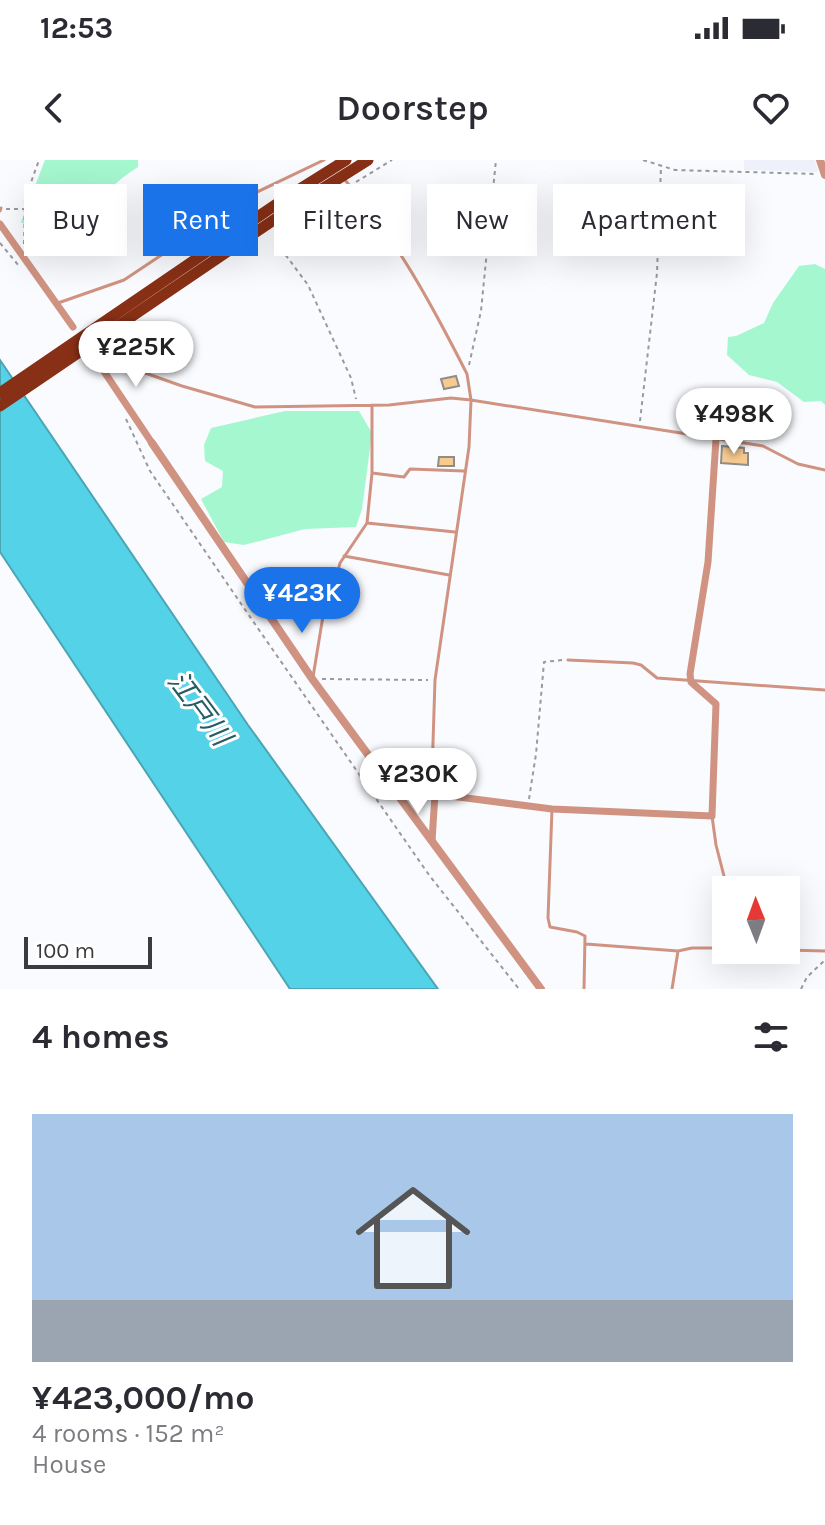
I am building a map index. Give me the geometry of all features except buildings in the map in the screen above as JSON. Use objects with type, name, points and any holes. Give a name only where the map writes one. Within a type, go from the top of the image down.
[{"type":"highway","points":[[0,406],[61,357],[284,199],[335,170],[346,160]]},
{"type":"highway","points":[[335,170],[368,160]]},
{"type":"highway","points":[[0,393],[61,357]]},
{"type":"street","points":[[820,160],[825,175]]},
{"type":"street","points":[[0,224],[73,327]]},
{"type":"street","points":[[96,359],[313,679],[541,989]]},
{"type":"street","points":[[432,841],[435,794],[552,809],[712,816],[716,704],[691,680],[693,643],[708,562],[716,439]]},
{"type":"lane","points":[[57,303],[124,280],[253,194],[335,170],[396,244],[413,270],[467,374],[471,400],[465,471],[435,680],[432,774],[435,794]]},
{"type":"lane","points":[[96,359],[255,407],[357,406],[451,398],[471,400],[763,446],[798,464],[825,470]]},
{"type":"lane","points":[[313,679],[325,608],[344,556],[367,523],[372,473],[372,405]]},
{"type":"lane","points":[[372,473],[404,477],[410,469],[465,471]]},
{"type":"lane","points":[[367,523],[456,532]]},
{"type":"lane","points":[[344,556],[449,575]]},
{"type":"lane","points":[[258,599],[325,608]]},
{"type":"lane","points":[[568,660],[633,663],[641,665],[657,678],[825,690]]},
{"type":"lane","points":[[552,809],[547,898],[550,927],[585,936],[584,989]]},
{"type":"lane","points":[[712,816],[724,876]]},
{"type":"lane","points":[[586,944],[678,951],[712,948]]},
{"type":"lane","points":[[800,950],[825,951]]},
{"type":"lane","points":[[672,989],[678,951]]},
{"type":"path","points":[[29,184],[39,160]]},
{"type":"path","points":[[335,170],[392,160]]},
{"type":"path","points":[[467,374],[481,311],[496,160]]},
{"type":"path","points":[[639,427],[657,273],[661,167],[658,162],[643,160]]},
{"type":"path","points":[[661,167],[692,171],[825,175]]},
{"type":"path","points":[[0,209],[24,209]]},
{"type":"path","points":[[23,257],[24,233]]},
{"type":"path","points":[[286,256],[308,285],[335,339],[351,378],[357,406]]},
{"type":"path","points":[[121,410],[150,471],[230,588],[429,875],[519,989]]},
{"type":"path","points":[[528,805],[544,662],[568,660]]},
{"type":"path","points":[[313,679],[435,680]]},
{"type":"path","points":[[801,989],[807,977],[825,960]]},
{"type":"shaded area","points":[[744,160],[815,160],[818,170],[744,170]]},
{"type":"green space","points":[[45,160],[138,160],[138,167],[116,184],[36,184]]},
{"type":"green space","points":[[815,264],[825,269],[825,405],[821,401],[804,402],[777,382],[749,375],[727,355],[728,337],[764,323],[773,303],[799,266]]},
{"type":"green space","points":[[285,411],[359,411],[372,433],[362,509],[356,527],[305,529],[244,545],[224,542],[201,499],[222,487],[223,471],[205,461],[204,445],[211,428]]},
{"type":"water","name":"江戸川","points":[[0,360],[248,725],[438,989],[290,989],[0,552]]}]
